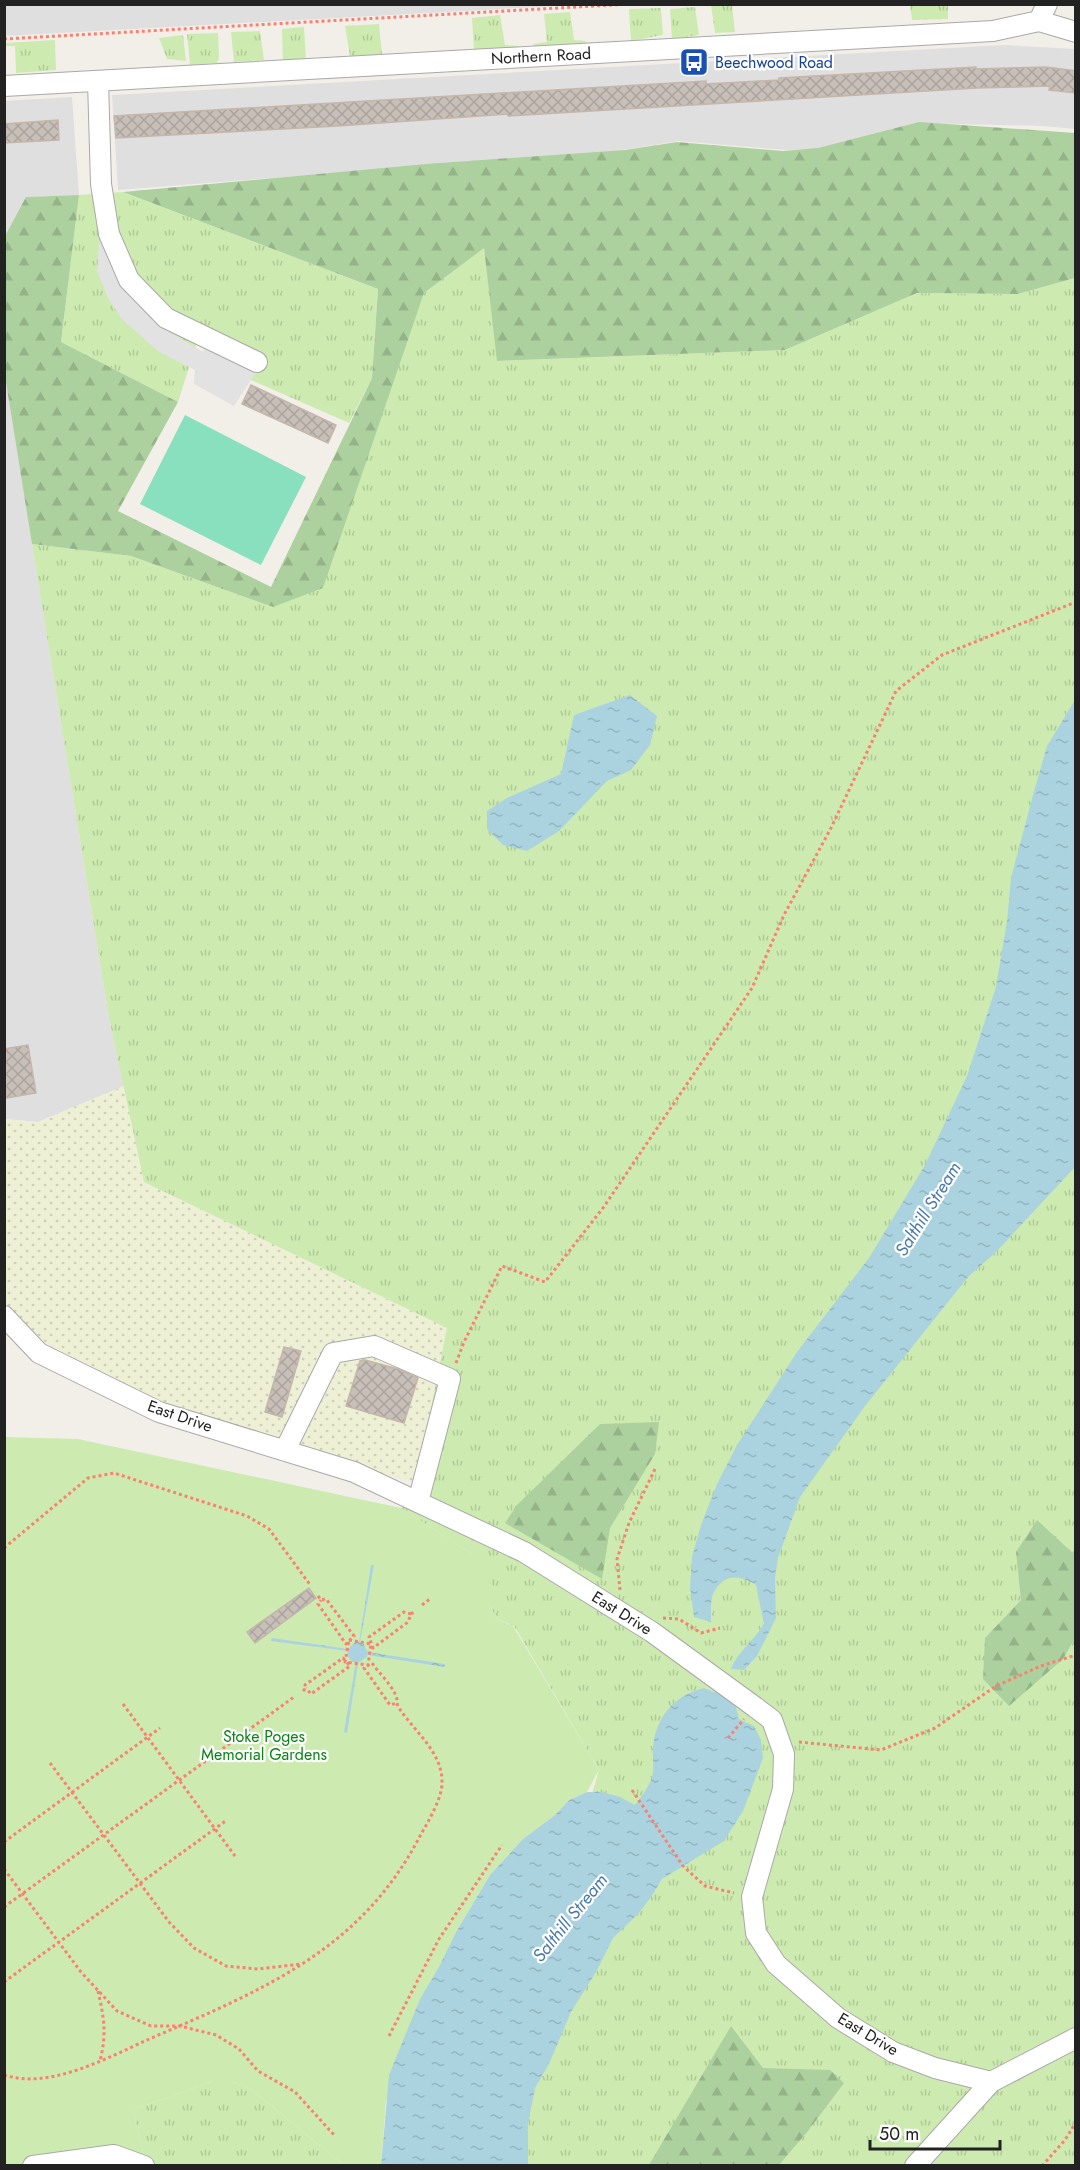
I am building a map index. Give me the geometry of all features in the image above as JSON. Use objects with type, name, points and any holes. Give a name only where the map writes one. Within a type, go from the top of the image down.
[{"type":"street","name":"Northern Road","points":[[4,86],[993,32],[1043,13],[1076,32]]},
{"type":"street","points":[[98,81],[103,194],[109,234],[129,280],[166,318],[257,362]]},
{"type":"street","name":"East Drive","points":[[4,1317],[39,1353],[159,1412],[354,1472],[524,1552],[652,1632],[772,1720],[784,1754],[783,1789],[752,1897],[756,1933],[776,1964],[838,2018],[892,2052],[935,2068],[991,2082]]},
{"type":"street","points":[[285,1450],[333,1353],[374,1347],[450,1379],[418,1502]]},
{"type":"street","points":[[915,2166],[991,2082],[1076,2038]]},
{"type":"street","points":[[33,2166],[114,2155],[144,2166]]},
{"type":"path","points":[[4,39],[630,4]]},
{"type":"path","points":[[450,1379],[464,1342],[502,1266],[545,1282],[603,1208],[752,987],[784,915],[831,828],[896,691],[942,655],[1076,602]]},
{"type":"path","points":[[655,1469],[629,1523],[617,1558],[620,1596],[631,1619],[659,1617],[679,1619],[701,1633],[720,1628]]},
{"type":"path","points":[[4,1548],[88,1478],[114,1473],[247,1516],[269,1529],[311,1586]]},
{"type":"path","points":[[318,1596],[321,1600]]},
{"type":"path","points":[[422,1605],[431,1598]]},
{"type":"path","points":[[326,1599],[354,1636],[346,1644],[318,1604],[321,1600],[326,1599]]},
{"type":"path","points":[[349,1640],[371,1644],[373,1648],[408,1622],[415,1611]]},
{"type":"path","points":[[397,1703],[390,1705],[364,1668],[368,1665],[371,1644],[369,1637],[404,1612],[411,1614]]},
{"type":"path","points":[[345,1662],[349,1640]]},
{"type":"path","points":[[779,1741],[881,1750],[935,1728],[996,1686],[1041,1666],[1076,1655]]},
{"type":"path","points":[[4,2075],[34,2078],[68,2073],[250,1995],[304,1964],[339,1938],[382,1896],[412,1852],[432,1813],[443,1783],[438,1761],[372,1663],[368,1665],[345,1662],[343,1658],[305,1685],[304,1689],[311,1694],[350,1666],[345,1662]]},
{"type":"path","points":[[4,1907],[294,1697]]},
{"type":"path","points":[[123,1704],[235,1856]]},
{"type":"path","points":[[728,1738],[745,1718]]},
{"type":"path","points":[[4,1842],[160,1728]]},
{"type":"path","points":[[50,1763],[139,1884],[169,1922],[194,1948],[226,1966],[258,1969],[304,1964]]},
{"type":"path","points":[[632,1790],[683,1866],[705,1886],[752,1897]]},
{"type":"path","points":[[4,1982],[227,1820]]},
{"type":"path","points":[[389,2037],[439,1939],[502,1845]]},
{"type":"path","points":[[4,1869],[59,1942],[117,2011],[151,2026],[180,2026],[216,2035],[238,2049],[258,2071],[295,2092],[335,2136]]},
{"type":"path","points":[[97,1989],[105,2020],[105,2042],[100,2061]]},
{"type":"path","points":[[1042,2166],[1076,2122]]},
{"type":"shaded area","points":[[5,4],[574,4],[574,5],[5,36]]},
{"type":"shaded area","points":[[1004,45],[1076,49],[1075,129],[915,123],[819,149],[786,150],[678,141],[610,152],[118,190],[112,95]]},
{"type":"shaded area","points":[[72,97],[79,195],[26,197],[5,236],[5,101]]},
{"type":"shaded area","points":[[100,233],[119,275],[171,333],[203,352],[211,334],[262,363],[234,406],[194,384],[195,370],[159,352],[122,319],[109,300],[97,271]]},
{"type":"shaded area","points":[[4,370],[109,1018],[124,1086],[38,1122],[4,1119]]},
{"type":"green space","points":[[711,5],[732,5],[735,32],[715,33]]},
{"type":"green space","points":[[910,5],[948,5],[948,19],[912,20]]},
{"type":"green space","points":[[695,7],[699,35],[672,39],[670,9]]},
{"type":"green space","points":[[661,8],[663,35],[631,41],[629,9]]},
{"type":"green space","points":[[570,12],[574,40],[585,41],[587,44],[534,48],[533,44],[547,42],[544,14]]},
{"type":"green space","points":[[500,15],[505,45],[519,46],[519,48],[474,50],[472,18]]},
{"type":"green space","points":[[379,24],[382,55],[337,59],[337,56],[350,56],[345,26]]},
{"type":"green space","points":[[304,27],[306,59],[283,62],[282,29]]},
{"type":"green space","points":[[260,31],[264,60],[234,62],[231,32]]},
{"type":"green space","points":[[218,33],[219,58],[217,63],[190,65],[187,34]]},
{"type":"green space","points":[[183,35],[186,61],[167,59],[159,38]]},
{"type":"green space","points":[[55,40],[56,70],[16,73],[15,46],[5,46],[5,43]]},
{"type":"green space","points":[[919,122],[1075,133],[1075,278],[1018,294],[917,293],[785,350],[497,361],[484,248],[424,293],[323,588],[273,607],[131,556],[32,544],[4,370],[5,236],[26,197],[79,195],[61,342],[178,402],[118,511],[271,587],[372,378],[378,289],[123,192],[426,164],[625,150],[677,142],[783,151],[818,148]]},
{"type":"green space","points":[[123,192],[378,289],[372,378],[349,423],[251,380],[257,362],[199,336],[178,402],[61,342],[79,195]]},
{"type":"green space","points":[[484,247],[498,361],[785,350],[917,293],[1018,294],[1075,278],[1075,2165],[489,2165],[499,2107],[599,1770],[514,1626],[497,1619],[488,1603],[472,1554],[401,1508],[416,1483],[447,1328],[144,1182],[109,1018],[32,544],[131,556],[273,607],[382,411],[424,293]]},
{"type":"green space","points":[[185,415],[306,477],[261,565],[140,504]]},
{"type":"green space","points":[[124,1086],[144,1182],[447,1328],[416,1483],[252,1435],[155,1399],[47,1344],[5,1306],[5,1119],[38,1122]]},
{"type":"green space","points":[[659,1422],[655,1454],[610,1528],[602,1579],[505,1523],[517,1505],[600,1424]]},
{"type":"green space","name":"Stoke Poges Memorial Gardens","points":[[5,1437],[78,1439],[401,1508],[472,1554],[484,1568],[495,1594],[488,1603],[497,1619],[513,1626],[599,1770],[587,1792],[569,1800],[555,1815],[523,1839],[490,1875],[456,1932],[441,1965],[420,1999],[407,2034],[386,2102],[381,2165],[344,2165],[249,2088],[231,2081],[213,2081],[133,2110],[146,2165],[5,2165]]},
{"type":"green space","points":[[1037,1520],[1075,1555],[1075,1638],[1063,1659],[1009,1706],[983,1679],[985,1638],[1021,1600],[1016,1552]]},
{"type":"green space","points":[[731,2026],[763,2068],[830,2070],[844,2083],[779,2165],[649,2165]]},
{"type":"green space","points":[[213,2081],[231,2081],[249,2088],[344,2165],[146,2165],[133,2110]]},
{"type":"water","points":[[630,695],[657,716],[650,745],[631,770],[607,781],[559,831],[527,851],[503,845],[487,829],[487,811],[507,798],[561,774],[574,715]]},
{"type":"water","name":"Salthill Stream","points":[[1075,700],[1075,1167],[997,1251],[968,1277],[865,1406],[800,1497],[778,1558],[775,1578],[776,1618],[757,1656],[744,1670],[731,1669],[764,1624],[756,1585],[739,1578],[723,1581],[713,1595],[711,1622],[694,1617],[690,1587],[692,1557],[701,1525],[717,1484],[737,1445],[797,1352],[869,1258],[925,1165],[967,1076],[996,987],[1007,921],[1011,878],[1047,746]]},
{"type":"water","points":[[371,1565],[374,1565],[360,1642],[368,1652],[445,1664],[445,1667],[367,1655],[358,1663],[347,1733],[344,1732],[356,1662],[352,1662],[347,1655],[348,1651],[271,1641],[272,1638],[348,1649],[356,1641],[359,1642]]},
{"type":"water","name":"Salthill Stream","points":[[704,1688],[734,1700],[739,1719],[754,1726],[761,1740],[763,1758],[743,1811],[724,1841],[662,1879],[638,1914],[613,1938],[596,1972],[571,2012],[549,2064],[535,2088],[528,2124],[528,2165],[381,2166],[389,2075],[420,1999],[490,1875],[523,1839],[555,1815],[569,1800],[587,1792],[602,1792],[620,1797],[635,1805],[652,1777],[653,1748],[662,1718],[675,1702],[693,1691]]},
{"type":"building","points":[[976,67],[976,69],[1046,67],[1076,71],[1076,93],[1049,90],[1050,86],[977,88],[116,138],[114,116],[706,81],[706,84],[779,80],[779,78]]},
{"type":"building","points":[[58,120],[59,140],[4,143],[4,124]]},
{"type":"building","points":[[251,385],[336,425],[328,443],[242,404]]},
{"type":"building","points":[[28,1045],[36,1093],[6,1098],[4,1049]]},
{"type":"building","points":[[284,1347],[301,1351],[282,1417],[265,1412]]},
{"type":"building","points":[[365,1360],[398,1369],[418,1378],[404,1423],[346,1406],[360,1361]]},
{"type":"building","points":[[309,1588],[316,1598],[255,1643],[247,1632]]},
{"type":"place","name":"Beechwood Road","points":[[694,62]]}]
